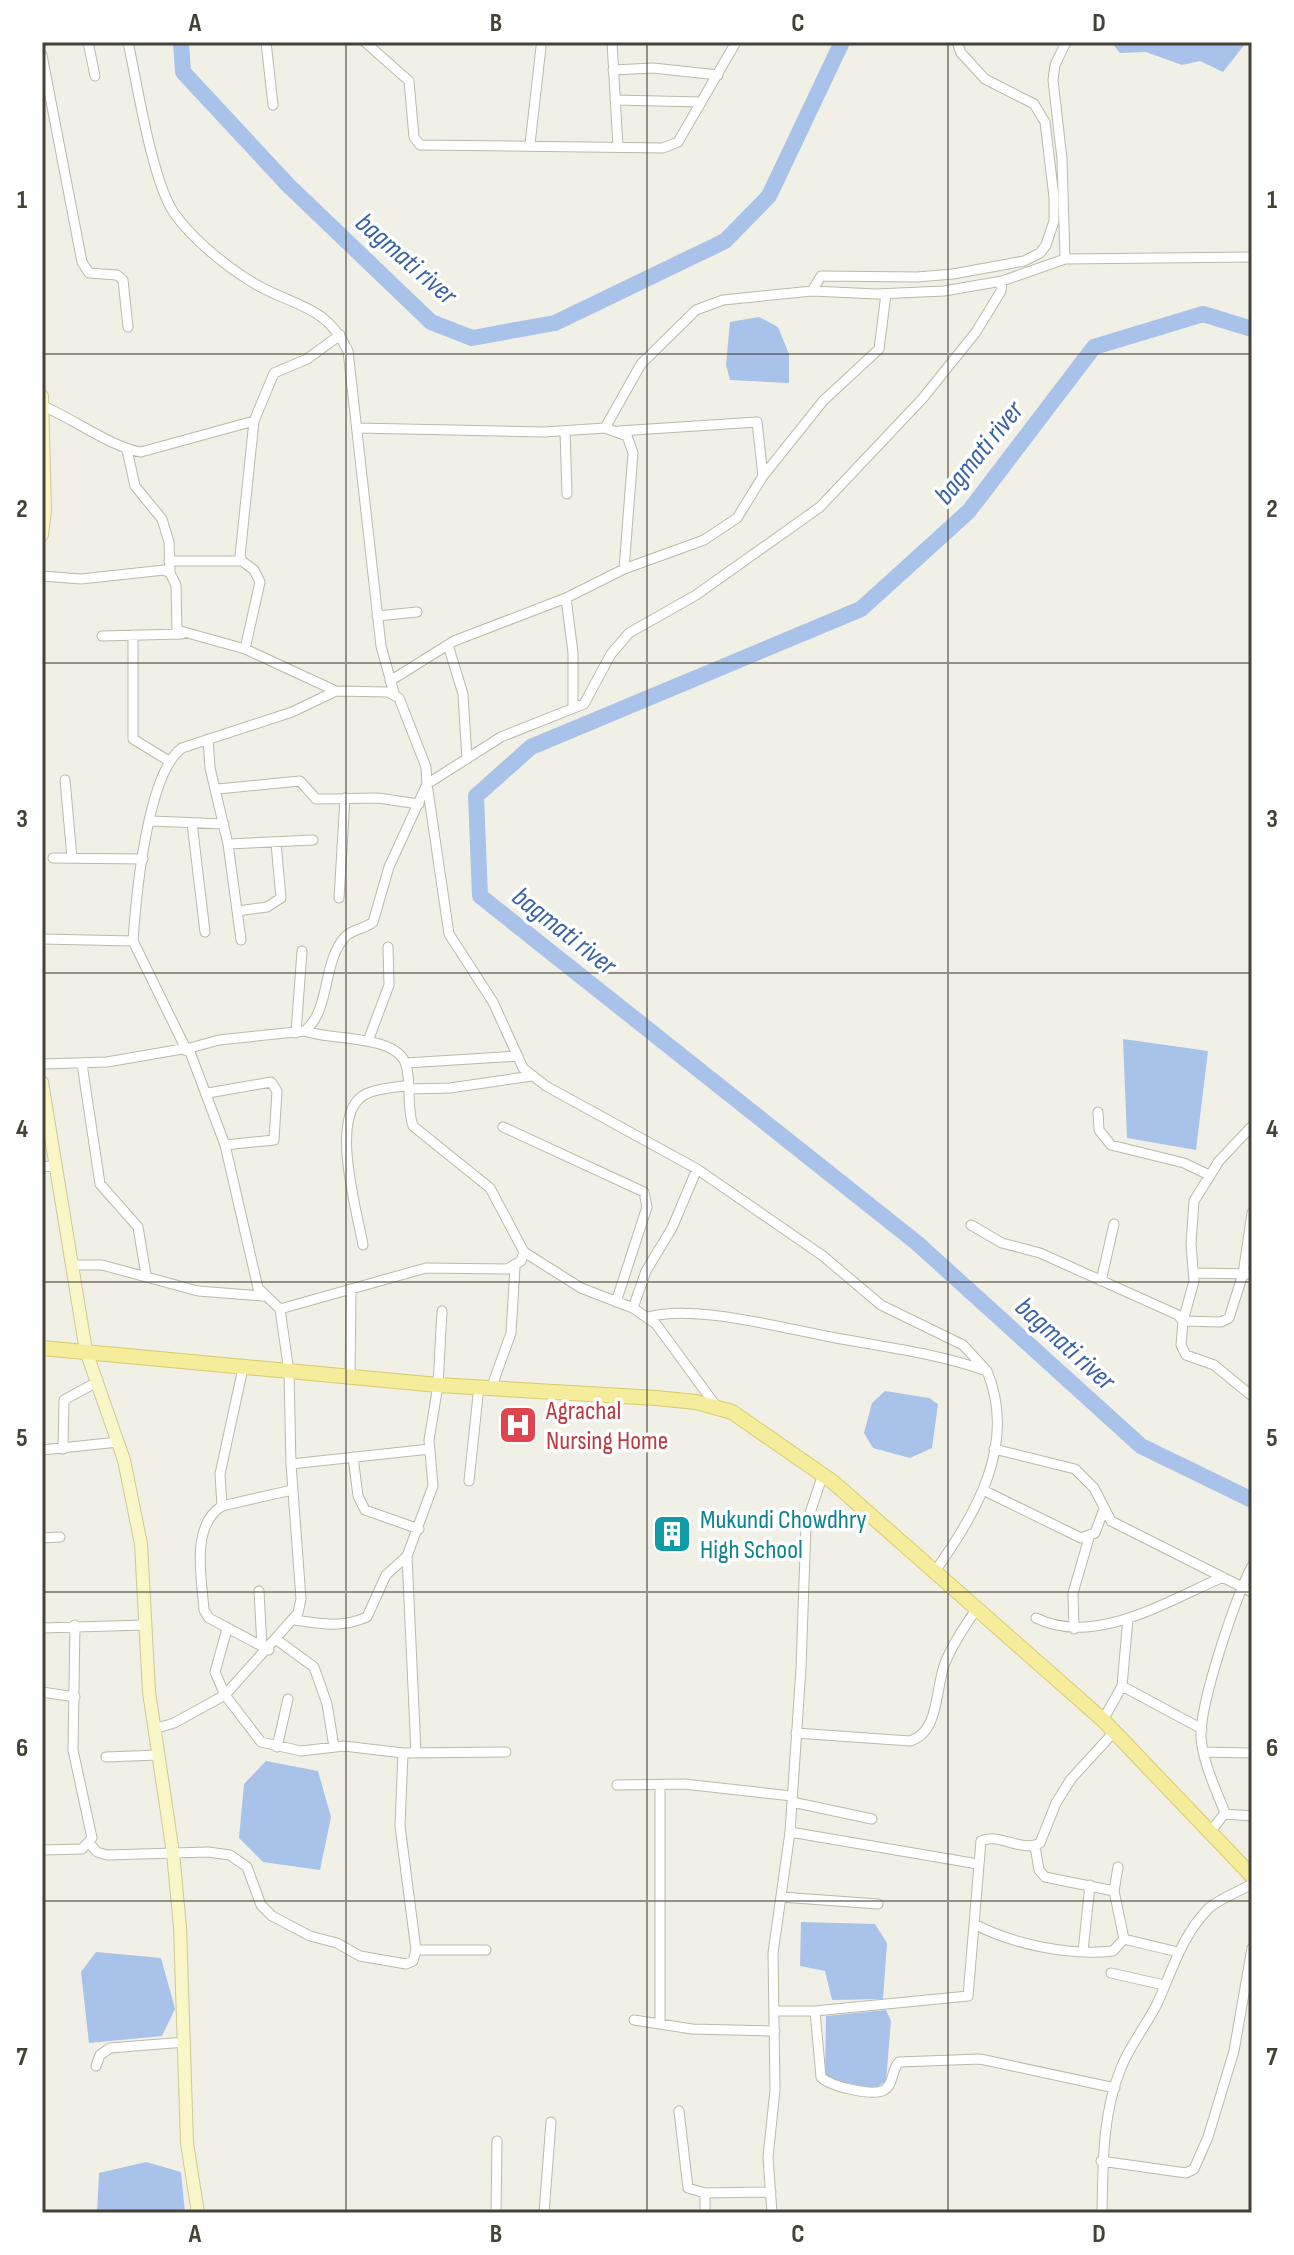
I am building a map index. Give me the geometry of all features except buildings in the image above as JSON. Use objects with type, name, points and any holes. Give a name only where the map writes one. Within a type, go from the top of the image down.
[{"type":"main road","points":[[42,1348],[350,1378],[716,1406],[732,1412],[823,1474],[1103,1720],[1252,1876]]},
{"type":"street","points":[[88,42],[95,76]]},
{"type":"street","points":[[128,42],[153,153],[169,206],[176,217],[223,261],[257,285],[325,316],[348,351],[377,616],[390,681],[404,706],[426,767],[449,934],[493,1002],[518,1056],[532,1076],[697,1169],[823,1256],[881,1305],[963,1345],[987,1371],[997,1404],[994,1449],[985,1491],[969,1524],[935,1571]]},
{"type":"street","points":[[266,42],[273,105]]},
{"type":"street","points":[[365,42],[409,81],[414,137],[420,145],[618,147],[673,145],[736,42]]},
{"type":"street","points":[[612,42],[618,147]]},
{"type":"street","points":[[812,291],[821,276],[917,277],[953,274],[1024,261],[1040,253],[1046,245],[1054,221],[1054,197],[1045,122],[1034,104],[985,79],[961,53],[957,42]]},
{"type":"street","points":[[1065,259],[1062,159],[1053,80],[1055,65],[1066,42]]},
{"type":"street","points":[[530,144],[541,47]]},
{"type":"street","points":[[42,55],[82,262],[89,273],[117,275],[123,280],[128,327]]},
{"type":"street","points":[[613,70],[653,68],[718,75]]},
{"type":"street","points":[[615,100],[700,102]]},
{"type":"street","points":[[605,428],[630,378],[696,310],[707,304],[751,295],[812,291],[886,294],[944,291],[1002,281],[1065,259],[1252,257]]},
{"type":"street","points":[[300,1032],[315,1020],[339,946],[345,937],[373,922],[389,867],[427,784],[501,737],[573,708],[589,698],[611,654],[629,633],[765,550],[836,492],[923,398],[976,332],[1001,291],[1002,281]]},
{"type":"street","points":[[390,681],[448,645],[498,622],[566,598],[624,569],[727,528],[737,518],[763,476],[823,401],[879,349],[886,294]]},
{"type":"street","points":[[242,561],[254,421],[274,373],[307,359],[340,335]]},
{"type":"street","points":[[42,396],[45,510],[42,535]]},
{"type":"street","points":[[43,406],[75,419],[127,450],[162,448],[254,421]]},
{"type":"street","points":[[357,428],[565,431],[605,428],[619,431],[757,422],[763,476]]},
{"type":"street","points":[[565,431],[567,494]]},
{"type":"street","points":[[619,431],[627,436],[633,453],[624,569]]},
{"type":"street","points":[[127,450],[135,486],[162,519],[170,573],[176,585],[177,630],[182,634]]},
{"type":"street","points":[[169,561],[242,561],[254,570],[260,582],[245,649]]},
{"type":"street","points":[[42,576],[81,579],[156,570],[170,573]]},
{"type":"street","points":[[566,598],[573,653],[573,708]]},
{"type":"street","points":[[377,616],[417,612]]},
{"type":"street","points":[[102,636],[182,634],[245,649],[336,691],[394,693]]},
{"type":"street","points":[[133,635],[133,739],[169,761]]},
{"type":"street","points":[[448,645],[463,694],[467,759]]},
{"type":"street","points":[[154,1729],[182,1719],[225,1695],[295,1620],[301,1599],[292,1490],[289,1372],[280,1309],[258,1288],[225,1145],[208,1093],[133,941],[143,859],[158,784],[169,761],[182,748],[292,712],[336,691]]},
{"type":"street","points":[[208,739],[210,768],[218,789],[228,844],[241,940]]},
{"type":"street","points":[[65,780],[72,858]]},
{"type":"street","points":[[218,789],[300,781],[316,799],[345,798],[419,804]]},
{"type":"street","points":[[339,898],[345,798]]},
{"type":"street","points":[[151,821],[224,824]]},
{"type":"street","points":[[192,823],[205,932]]},
{"type":"street","points":[[228,844],[313,840]]},
{"type":"street","points":[[237,911],[267,907],[281,898],[276,843]]},
{"type":"street","points":[[53,858],[143,859]]},
{"type":"street","points":[[42,939],[133,941]]},
{"type":"street","points":[[368,1041],[389,985],[388,947]]},
{"type":"street","points":[[300,1032],[302,951]]},
{"type":"street","points":[[42,1064],[82,1064],[186,1049],[233,1037],[300,1032],[325,1038],[368,1041],[397,1050],[406,1063],[409,1114],[413,1126],[490,1188],[524,1252],[581,1288],[648,1317],[667,1335],[716,1406]]},
{"type":"street","points":[[406,1063],[518,1056]]},
{"type":"street","points":[[82,1064],[83,1093],[100,1184],[138,1227],[146,1275]]},
{"type":"street","points":[[363,1245],[346,1146],[347,1123],[354,1105],[366,1094],[409,1087],[450,1088],[532,1076]]},
{"type":"street","points":[[42,1082],[48,1166],[71,1265],[86,1351],[118,1442],[141,1544],[154,1729],[173,1853],[185,2042],[187,2143],[198,2213]]},
{"type":"street","points":[[208,1093],[271,1082],[277,1091],[274,1140],[225,1145]]},
{"type":"street","points":[[1098,1112],[1099,1130],[1111,1145],[1184,1163],[1209,1175]]},
{"type":"street","points":[[1252,1126],[1248,1136],[1209,1175],[1194,1201],[1194,1273],[1181,1345],[1186,1355],[1214,1365],[1252,1396]]},
{"type":"street","points":[[503,1127],[644,1192],[647,1207],[616,1302]]},
{"type":"street","points":[[633,1308],[646,1271],[672,1228],[697,1169]]},
{"type":"street","points":[[971,1225],[1002,1243],[1040,1253],[1165,1309],[1183,1321],[1221,1322],[1229,1318],[1247,1274],[1252,1213]]},
{"type":"street","points":[[1101,1281],[1114,1224]]},
{"type":"street","points":[[469,1481],[486,1386],[514,1316],[515,1267],[524,1252]]},
{"type":"street","points":[[71,1265],[102,1265],[198,1291],[263,1296]]},
{"type":"street","points":[[280,1309],[426,1268],[515,1267]]},
{"type":"street","points":[[1194,1273],[1247,1274]]},
{"type":"street","points":[[350,1378],[351,1290]]},
{"type":"street","points":[[295,1620],[328,1626],[348,1624],[367,1617],[386,1575],[407,1556],[433,1486],[430,1449],[438,1385],[442,1311]]},
{"type":"street","points":[[648,1317],[666,1312],[733,1319],[937,1357],[987,1371]]},
{"type":"street","points":[[222,1506],[220,1474],[243,1368]]},
{"type":"street","points":[[63,1449],[64,1400],[97,1382]]},
{"type":"street","points":[[42,1450],[118,1442]]},
{"type":"street","points":[[291,1464],[430,1449]]},
{"type":"street","points":[[994,1449],[1075,1469],[1094,1488],[1111,1521],[1246,1586]]},
{"type":"street","points":[[353,1457],[358,1496],[365,1510],[419,1529]]},
{"type":"street","points":[[772,2213],[768,2157],[776,2011],[772,1974],[790,1832],[806,1525],[823,1474]]},
{"type":"street","points":[[266,1648],[227,1629],[204,1610],[200,1557],[208,1523],[222,1506],[292,1490]]},
{"type":"street","points":[[985,1491],[1025,1514],[1081,1538],[1089,1538]]},
{"type":"street","points":[[1074,1629],[1073,1593],[1089,1538],[1095,1533],[1104,1509]]},
{"type":"street","points":[[42,1538],[60,1537]]},
{"type":"street","points":[[407,1556],[416,1753]]},
{"type":"street","points":[[1224,1814],[1203,1752],[1202,1729],[1216,1665],[1252,1566]]},
{"type":"street","points":[[1036,1618],[1074,1629],[1104,1627],[1223,1577]]},
{"type":"street","points":[[259,1591],[266,1648]]},
{"type":"street","points":[[796,1733],[910,1741],[920,1737],[935,1711],[944,1667],[953,1646],[977,1608]]},
{"type":"street","points":[[1103,1720],[1122,1686],[1128,1618]]},
{"type":"street","points":[[75,1625],[73,1750],[90,1844],[107,1855],[208,1852],[240,1860],[247,1867],[265,1911],[310,1936],[331,1940],[377,1961],[406,1964],[413,1961],[416,1950],[400,1826],[403,1753]]},
{"type":"street","points":[[42,1628],[145,1625]]},
{"type":"street","points":[[227,1629],[215,1667],[225,1695],[261,1742],[301,1751],[334,1747],[403,1753],[506,1752]]},
{"type":"street","points":[[277,1640],[314,1667],[327,1704],[334,1747]]},
{"type":"street","points":[[1122,1686],[1202,1729]]},
{"type":"street","points":[[42,1692],[75,1697]]},
{"type":"street","points":[[277,1747],[288,1699]]},
{"type":"street","points":[[1114,1732],[1071,1779],[1035,1846],[1041,1875],[1114,1891]]},
{"type":"street","points":[[1203,1752],[1252,1753]]},
{"type":"street","points":[[106,1757],[158,1755]]},
{"type":"street","points":[[617,1785],[660,1785],[792,1799],[872,1819]]},
{"type":"street","points":[[660,1785],[660,2022]]},
{"type":"street","points":[[1210,1832],[1224,1814]]},
{"type":"street","points":[[1224,1814],[1252,1816]]},
{"type":"street","points":[[790,1832],[978,1864]]},
{"type":"street","points":[[776,2011],[815,2011],[968,1996],[979,1845],[984,1838],[1035,1846]]},
{"type":"street","points":[[42,1850],[82,1849],[90,1844]]},
{"type":"street","points":[[1118,1867],[1114,1891],[1124,1939]]},
{"type":"street","points":[[1102,2213],[1101,2161],[1115,2088],[1127,2055],[1178,1952],[1209,1909],[1252,1884]]},
{"type":"street","points":[[1083,1951],[1090,1885]]},
{"type":"street","points":[[781,1897],[878,1904]]},
{"type":"street","points":[[974,1924],[1008,1941],[1083,1951],[1113,1951],[1124,1939]]},
{"type":"street","points":[[1124,1939],[1178,1952]]},
{"type":"street","points":[[1101,2161],[1186,2173],[1194,2169],[1208,2137],[1234,2051],[1252,1948]]},
{"type":"street","points":[[416,1950],[486,1950]]},
{"type":"street","points":[[1111,1973],[1164,1985]]},
{"type":"street","points":[[815,2011],[821,2077],[831,2085],[877,2093],[889,2086],[899,2062],[980,2059],[1115,2088]]},
{"type":"street","points":[[634,2020],[692,2029],[775,2031]]},
{"type":"street","points":[[96,2066],[100,2055],[110,2048],[185,2042]]},
{"type":"street","points":[[679,2111],[685,2184],[693,2192],[771,2192]]},
{"type":"street","points":[[544,2213],[551,2122]]},
{"type":"street","points":[[496,2213],[497,2141]]},
{"type":"street","points":[[705,2193],[705,2213]]},
{"type":"water","points":[[1111,42],[1245,44],[1223,72],[1200,61],[1182,65],[1146,52],[1120,53]]},
{"type":"water","points":[[759,317],[778,327],[789,354],[789,383],[730,380],[726,365],[730,322]]},
{"type":"water","points":[[1123,1039],[1208,1051],[1196,1150],[1127,1138]]},
{"type":"water","points":[[885,1391],[929,1398],[938,1404],[932,1448],[910,1458],[873,1448],[864,1433],[872,1403]]},
{"type":"water","points":[[266,1761],[318,1771],[331,1817],[320,1870],[263,1862],[239,1838],[244,1784]]},
{"type":"water","points":[[801,1922],[875,1924],[887,1943],[883,1999],[832,2000],[825,1971],[800,1966]]},
{"type":"water","points":[[96,1952],[161,1958],[175,2009],[162,2036],[89,2043],[81,1972]]},
{"type":"water","points":[[886,2010],[891,2021],[886,2081],[875,2089],[825,2078],[826,2016]]},
{"type":"water","points":[[146,2162],[181,2172],[185,2213],[97,2213],[99,2173]]},
{"type":"waterway","name":"bagmati river","points":[[181,42],[183,72],[288,185],[431,322],[472,338],[555,323],[725,241],[769,196],[842,42]]},
{"type":"waterway","name":"bagmati river","points":[[1252,329],[1203,314],[1094,347],[969,511],[861,609],[531,747],[476,796],[480,896],[917,1243],[1141,1446],[1252,1500]]},
{"type":"place","name":"Agrachal Nursing Home","points":[[518,1425]]},
{"type":"place","name":"Mukundi Chowdhry High School","points":[[672,1534]]}]
